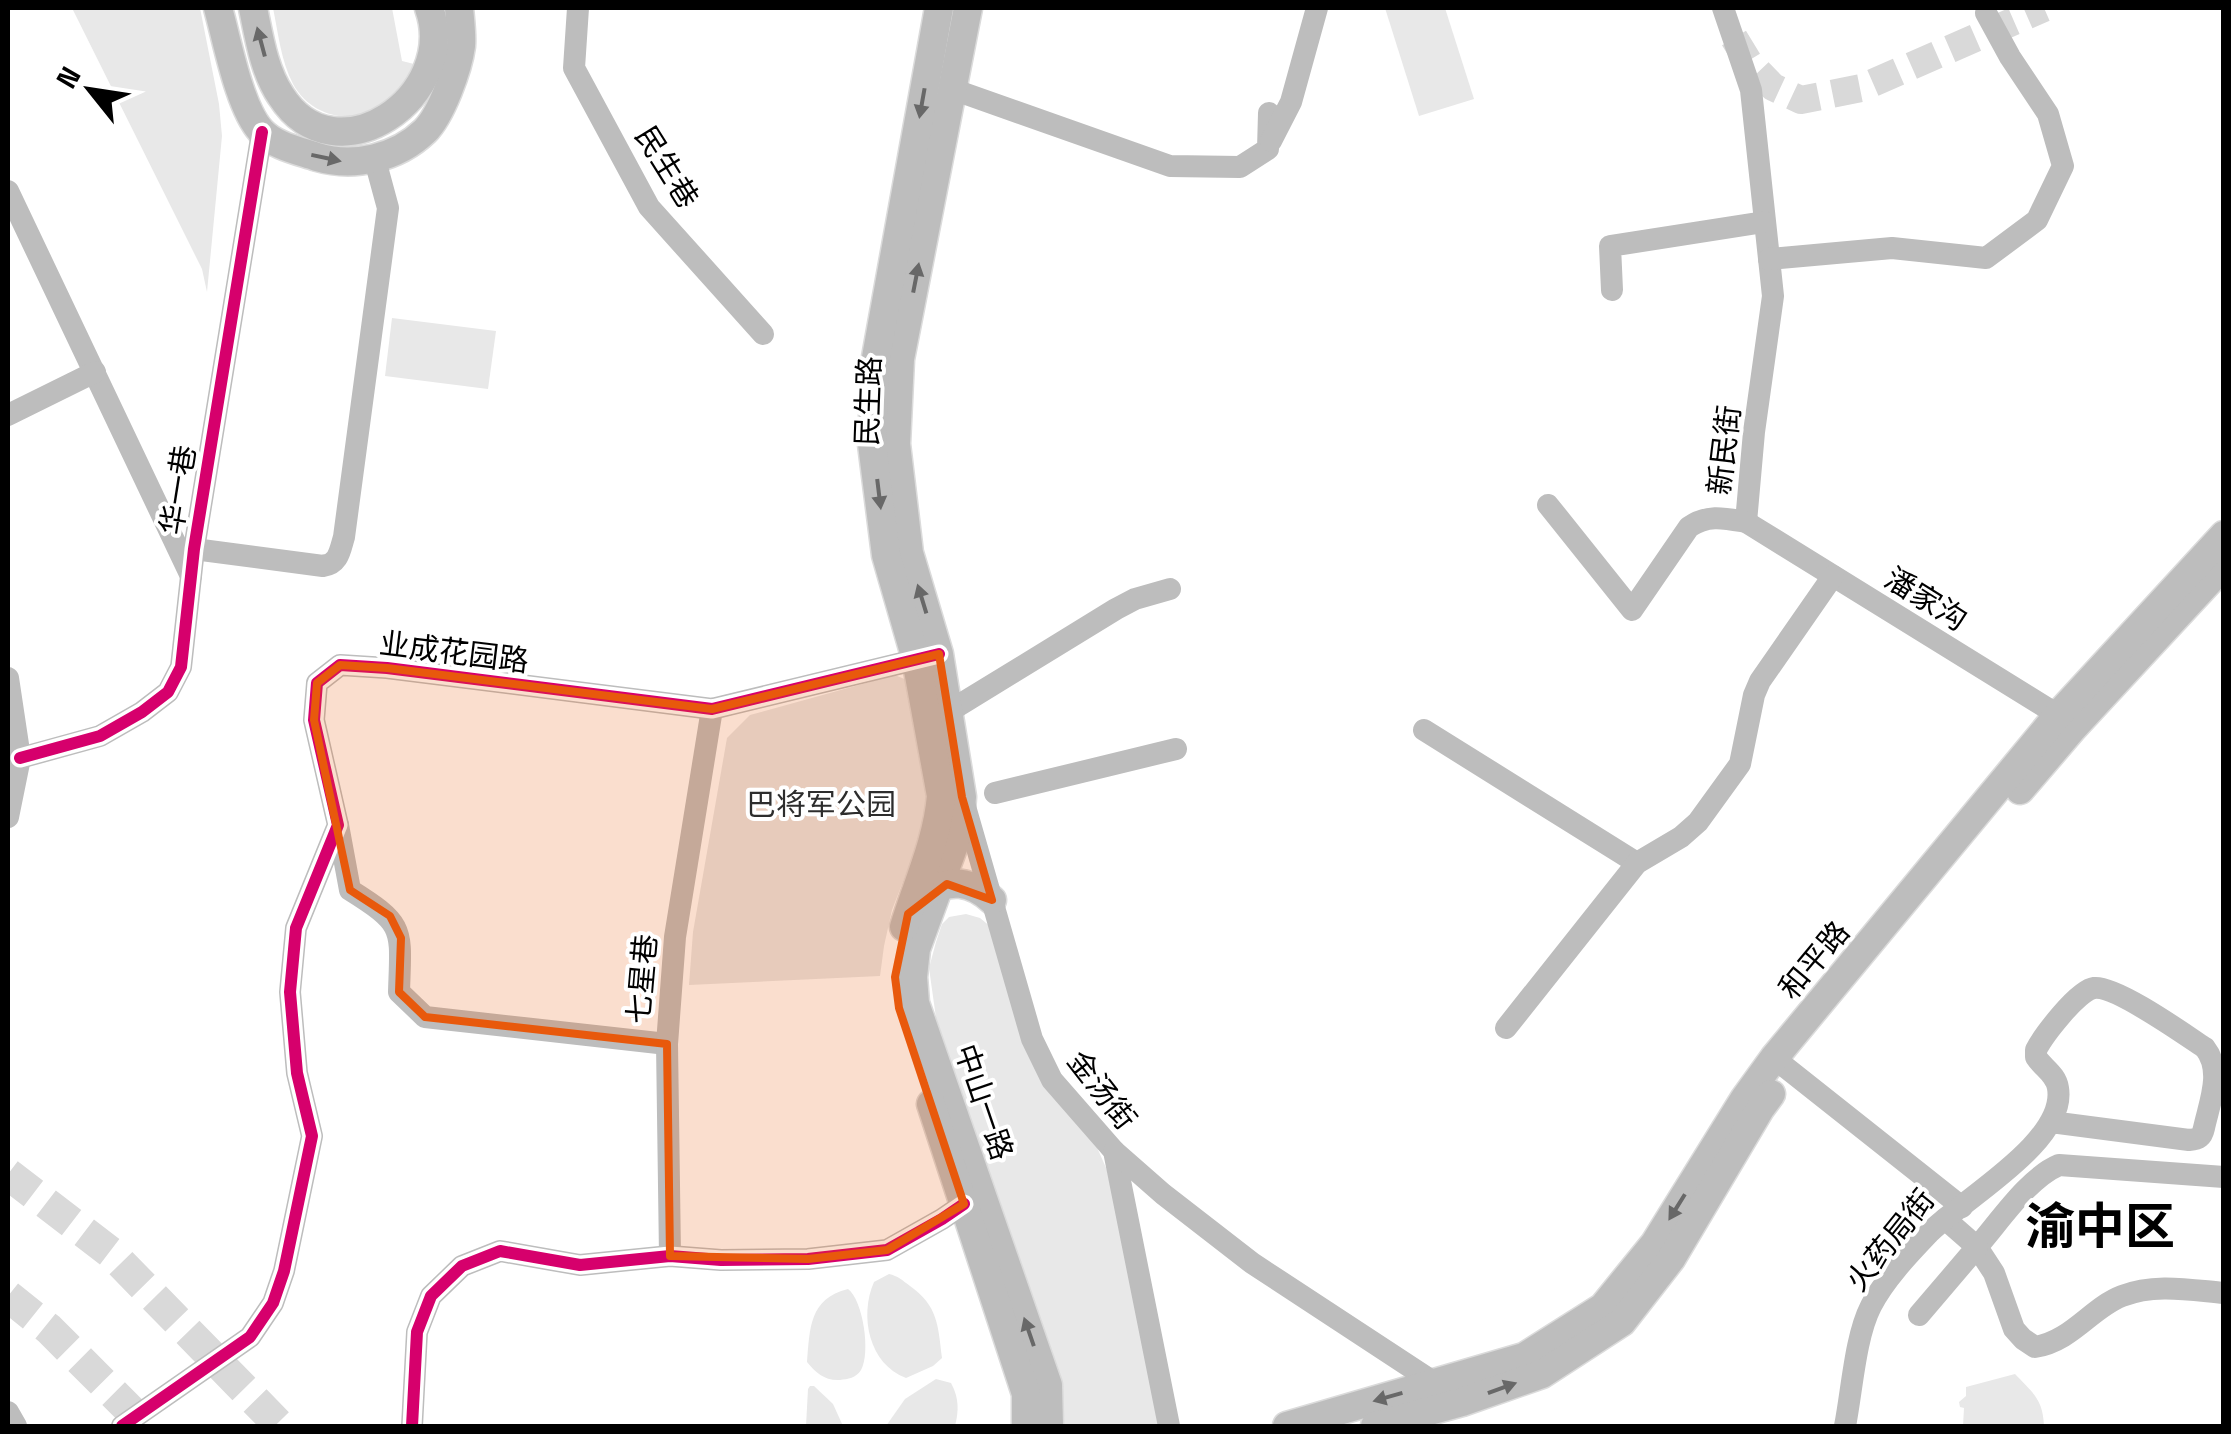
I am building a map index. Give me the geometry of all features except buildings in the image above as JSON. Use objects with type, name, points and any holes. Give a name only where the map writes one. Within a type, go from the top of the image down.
[{"type":"main road","points":[[218,8],[242,96],[262,132],[294,150],[333,162],[375,160],[402,148],[427,130],[450,90],[461,46],[480,8]]},
{"type":"main road","points":[[253,8],[268,68],[280,96],[297,116],[327,130],[375,125],[401,109],[420,87],[430,62],[434,41],[432,10]]},
{"type":"main road","points":[[460,8],[461,46]]},
{"type":"main road","name":"民生路","points":[[939,8],[875,363],[872,444],[886,554],[948,712],[952,797]]},
{"type":"main road","name":"民生路","points":[[952,797],[908,553],[896,444],[900,360],[968,8]]},
{"type":"main road","name":"和平路","points":[[1286,1426],[1524,1357],[1604,1307],[1654,1243],[1744,1098],[1782,1064],[2224,535]]},
{"type":"main road","name":"和平路","points":[[2066,721],[2224,565]]},
{"type":"main road","points":[[938,886],[960,822],[952,797]]},
{"type":"main road","name":"中山一路","points":[[952,797],[940,815],[917,918],[915,1003],[1048,1386],[1050,1426]]},
{"type":"main road","points":[[917,918],[919,900],[938,886],[961,883],[980,890],[996,911]]},
{"type":"main road","points":[[917,918],[950,899],[962,898],[996,911]]},
{"type":"main road","name":"中山一路","points":[[917,918],[898,946],[895,977],[899,1008],[1026,1394],[1026,1426]]},
{"type":"main road","name":"和平路","points":[[1375,1426],[1542,1374],[1622,1322],[1671,1260],[1782,1064]]},
{"type":"street","name":"民生巷","points":[[578,8],[574,68],[650,207],[763,334]]},
{"type":"street","points":[[952,89],[1170,166],[1240,167],[1268,149],[1290,102],[1317,8]]},
{"type":"street","name":"新民街","points":[[1548,504],[1632,610],[1688,527],[1700,519],[1717,517],[1746,522],[1773,296],[1751,90],[1723,8]]},
{"type":"street","points":[[1768,259],[1892,248],[1986,258],[2038,220],[2063,166],[2048,114],[1986,12]]},
{"type":"street","points":[[1268,149],[1269,114]]},
{"type":"street","name":"华一巷","points":[[20,758],[100,736],[168,692],[180,667],[194,549],[262,132]]},
{"type":"street","points":[[194,549],[323,566],[338,557],[344,537],[388,208],[375,160]]},
{"type":"street","points":[[8,190],[191,576]]},
{"type":"street","points":[[1612,290],[1610,246],[1764,222]]},
{"type":"street","points":[[8,415],[96,372]]},
{"type":"street","name":"潘家沟","points":[[1746,522],[2066,721]]},
{"type":"street","points":[[1506,1028],[1637,863],[1698,822],[1740,764],[1760,681],[1832,576]]},
{"type":"street","points":[[948,712],[1116,609],[1170,589]]},
{"type":"street","name":"业成花园路","points":[[338,825],[314,720],[316,683],[340,665],[712,710],[928,656]]},
{"type":"street","points":[[8,678],[20,758],[8,817]]},
{"type":"street","name":"七星巷","points":[[670,1256],[667,1044],[675,937],[712,710]]},
{"type":"street","points":[[1424,730],[1637,863]]},
{"type":"street","points":[[994,793],[1176,750]]},
{"type":"street","name":"金汤街","points":[[952,797],[996,911],[1042,1062],[1052,1080],[1114,1151],[1169,1426]]},
{"type":"street","points":[[338,825],[350,890],[390,916],[401,938],[399,992],[425,1017],[667,1044]]},
{"type":"street","points":[[122,1426],[250,1337],[273,1303],[284,1270],[312,1136],[296,1073],[290,992],[296,928],[338,825]]},
{"type":"street","points":[[2051,1122],[2197,1140],[2202,1135],[2216,1076],[2211,1055],[2105,988],[2089,988],[2082,993],[2038,1045],[2036,1057],[2054,1077],[2058,1088],[2051,1122],[2009,1170],[1953,1213],[1994,1273],[2014,1329],[2023,1339],[2035,1347],[2052,1344],[2121,1296],[2163,1287],[2224,1293]]},
{"type":"street","name":"火药局街","points":[[1782,1064],[1953,1213],[1918,1245],[1871,1305],[1862,1329],[1845,1426]]},
{"type":"street","points":[[1114,1151],[1162,1194],[1252,1263],[1462,1402]]},
{"type":"street","points":[[1919,1315],[2035,1181],[2059,1165],[2224,1178]]},
{"type":"street","points":[[412,1426],[417,1332],[431,1296],[462,1266],[500,1251],[580,1265],[670,1256],[808,1259],[886,1250],[964,1204]]},
{"type":"street","points":[[8,1412],[16,1426]]},
{"type":"highlighted area","points":[[939,654],[962,797],[992,900],[947,884],[908,914],[895,977],[899,1008],[964,1204],[887,1250],[808,1259],[670,1256],[667,1044],[425,1017],[399,992],[401,938],[390,916],[350,890],[314,720],[317,683],[340,665],[387,668],[712,709]]},
{"type":"green space","points":[[72,8],[200,8],[222,136],[207,292],[202,269]]},
{"type":"green space","points":[[273,8],[392,8],[402,61],[414,64],[401,89],[387,104],[359,116],[329,114],[303,97],[293,84]]},
{"type":"green space","points":[[1385,8],[1445,8],[1474,99],[1419,116]]},
{"type":"green space","points":[[392,318],[496,331],[488,389],[385,376]]},
{"type":"green space","name":"巴将军公园","points":[[895,675],[909,681],[931,787],[925,825],[892,910],[880,976],[689,985],[693,932],[727,738],[750,715]]},
{"type":"green space","points":[[966,914],[991,927],[1024,1039],[1095,1143],[1107,1170],[1161,1426],[1054,1426],[938,1032],[929,968],[942,924],[949,917]]},
{"type":"green space","points":[[889,1274],[926,1301],[939,1336],[942,1358],[906,1378],[883,1362],[868,1324],[867,1309],[874,1282]]},
{"type":"green space","points":[[848,1289],[861,1315],[864,1362],[854,1376],[830,1379],[807,1362],[811,1327],[826,1300]]},
{"type":"green space","points":[[2015,1374],[2039,1403],[2044,1426],[1963,1426],[1964,1408],[1959,1402],[1966,1396],[1966,1387]]},
{"type":"green space","points":[[936,1379],[951,1383],[954,1388],[958,1404],[955,1426],[886,1426],[905,1399]]},
{"type":"green space","points":[[810,1386],[833,1404],[843,1426],[806,1426]]},
{"type":"tunnel","points":[[1734,38],[1748,61],[1773,87],[1801,100],[1861,88],[2044,8]]},
{"type":"tunnel","points":[[8,1174],[110,1252],[280,1426]]},
{"type":"tunnel","points":[[8,1296],[49,1329],[146,1426]]},
{"type":"cycle path","points":[[20,758],[100,736],[168,692],[181,667],[194,549],[262,132]]},
{"type":"cycle path","points":[[122,1426],[250,1337],[273,1303],[284,1271],[312,1136],[297,1073],[290,992],[296,928],[338,825],[314,720],[317,683],[340,665],[387,668],[712,709],[939,654]]},
{"type":"cycle path","points":[[412,1426],[417,1332],[431,1296],[462,1266],[500,1251],[580,1265],[670,1256],[808,1259],[887,1250],[964,1204]]},
{"type":"district","name":"渝中区","points":[[2100,1227]]}]
